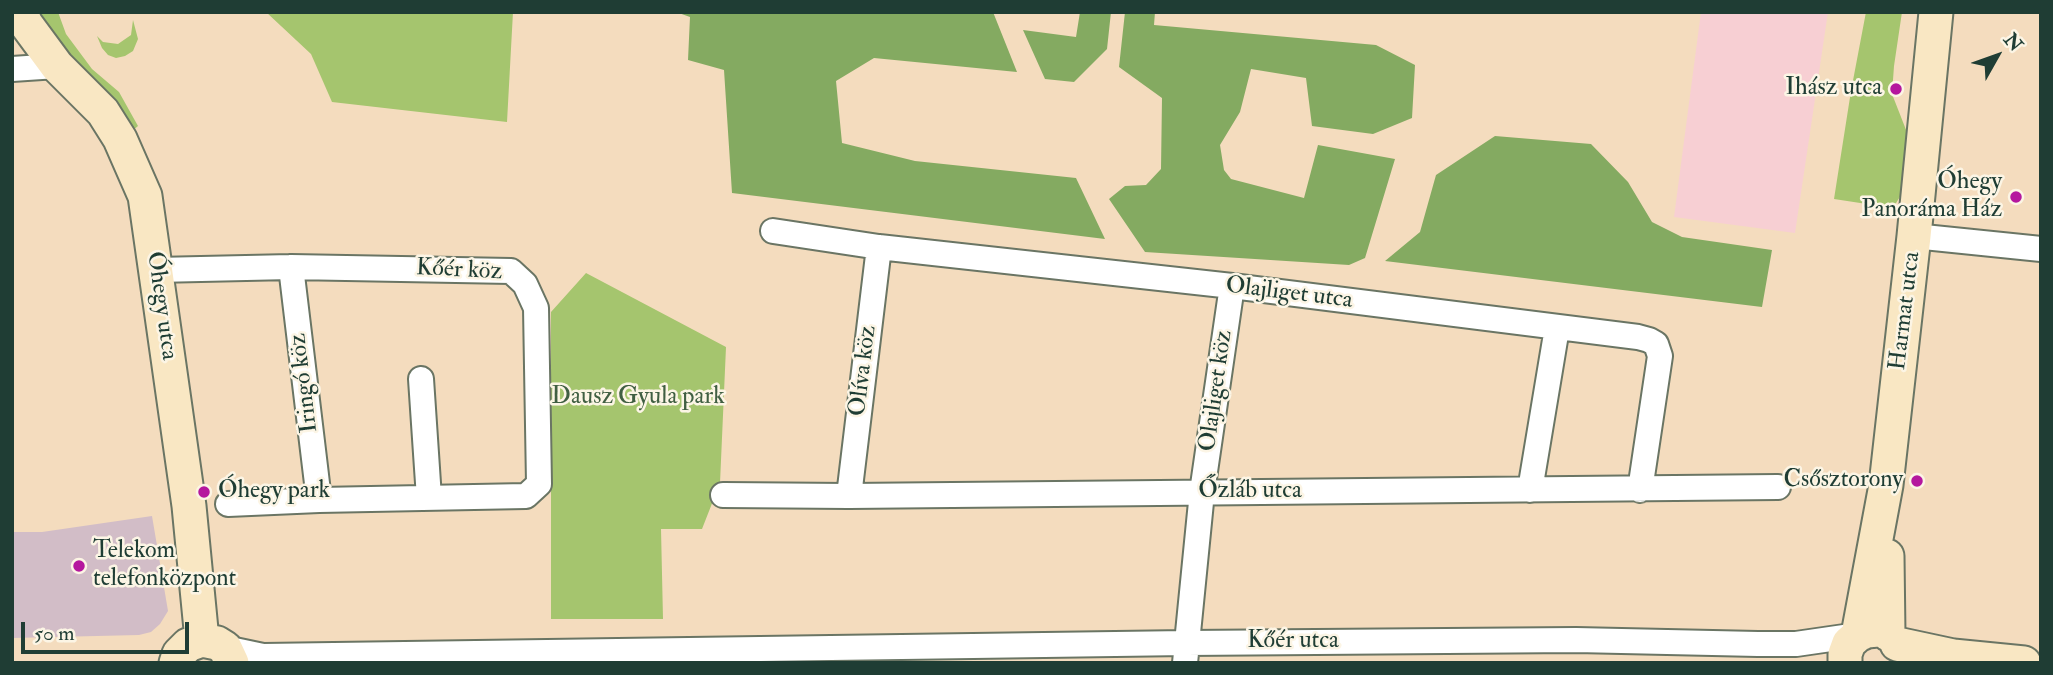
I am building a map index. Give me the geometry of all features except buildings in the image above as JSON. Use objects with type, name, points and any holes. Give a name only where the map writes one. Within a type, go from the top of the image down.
[{"type":"street","name":"Óhegy utca","points":[[20,12],[57,66],[103,112],[120,139],[145,195],[189,506],[220,650]]},
{"type":"street","name":"Harmat utca","points":[[1878,648],[1886,485],[1936,12]]},
{"type":"street","points":[[12,69],[57,66]]},
{"type":"street","name":"Olajliget utca","points":[[774,231],[879,247],[1232,286],[1638,337],[1656,344],[1660,356],[1640,490]]},
{"type":"street","points":[[1914,236],[2041,249]]},
{"type":"street","name":"Olíva köz","points":[[849,496],[879,247]]},
{"type":"street","name":"Kőér köz","points":[[156,270],[291,267],[511,271],[525,284],[536,307],[539,484],[526,496],[228,504]]},
{"type":"street","name":"Iringó köz","points":[[291,267],[319,500]]},
{"type":"street","name":"Olajliget köz","points":[[1186,653],[1202,492],[1232,286]]},
{"type":"street","points":[[1530,490],[1557,328]]},
{"type":"street","points":[[421,379],[429,498]]},
{"type":"street","name":"Őzláb utca","points":[[723,495],[1778,487]]},
{"type":"street","name":"Kőér utca","points":[[220,650],[263,656],[1186,653],[1576,640],[1646,653],[1796,643],[1878,648]]},
{"type":"street","points":[[176,663],[179,654],[188,645],[220,650]]},
{"type":"street","points":[[1878,648],[2024,663]]},
{"type":"shaded area","points":[[1701,12],[1828,12],[1795,233],[1674,217]]},
{"type":"shaded area","points":[[152,516],[168,611],[151,632],[139,635],[12,638],[12,532],[42,532]]},
{"type":"green space","points":[[39,12],[58,12],[66,34],[92,69],[119,92],[138,126],[131,132],[54,36]]},
{"type":"green space","points":[[266,12],[513,12],[507,122],[332,102],[311,54]]},
{"type":"green space","points":[[676,12],[993,12],[1017,72],[874,58],[836,81],[842,143],[915,161],[1076,178],[1105,239],[732,193],[724,70],[688,60],[690,17]]},
{"type":"green space","points":[[1080,12],[1111,12],[1107,49],[1074,82],[1045,79],[1023,30],[1076,37]]},
{"type":"green space","points":[[1125,12],[1155,12],[1154,25],[1376,45],[1415,65],[1412,118],[1373,134],[1312,126],[1306,78],[1251,69],[1240,112],[1220,145],[1224,170],[1231,179],[1304,198],[1318,145],[1395,159],[1365,258],[1349,265],[1145,252],[1109,199],[1125,186],[1146,185],[1161,169],[1162,98],[1119,67]]},
{"type":"green space","points":[[1866,12],[1902,12],[1892,94],[1910,140],[1901,195],[1893,208],[1834,199]]},
{"type":"green space","points":[[133,20],[138,39],[133,51],[116,58],[108,55],[97,36],[103,42],[118,44],[131,35]]},
{"type":"green space","points":[[1495,136],[1591,144],[1628,182],[1652,222],[1682,237],[1772,250],[1762,307],[1385,261],[1420,232],[1436,175]]},
{"type":"green space","name":"Dausz Gyula park","points":[[586,273],[726,347],[720,483],[702,529],[661,529],[663,619],[551,619],[551,312]]},
{"type":"place","name":"Ihász utca","points":[[1896,89]]},
{"type":"place","name":"Óhegy Panoráma Ház","points":[[2016,197]]},
{"type":"place","name":"Csősztorony","points":[[1917,481]]},
{"type":"place","name":"Óhegy park","points":[[204,492]]},
{"type":"place","name":"Telekom telefonközpont","points":[[79,566]]}]
